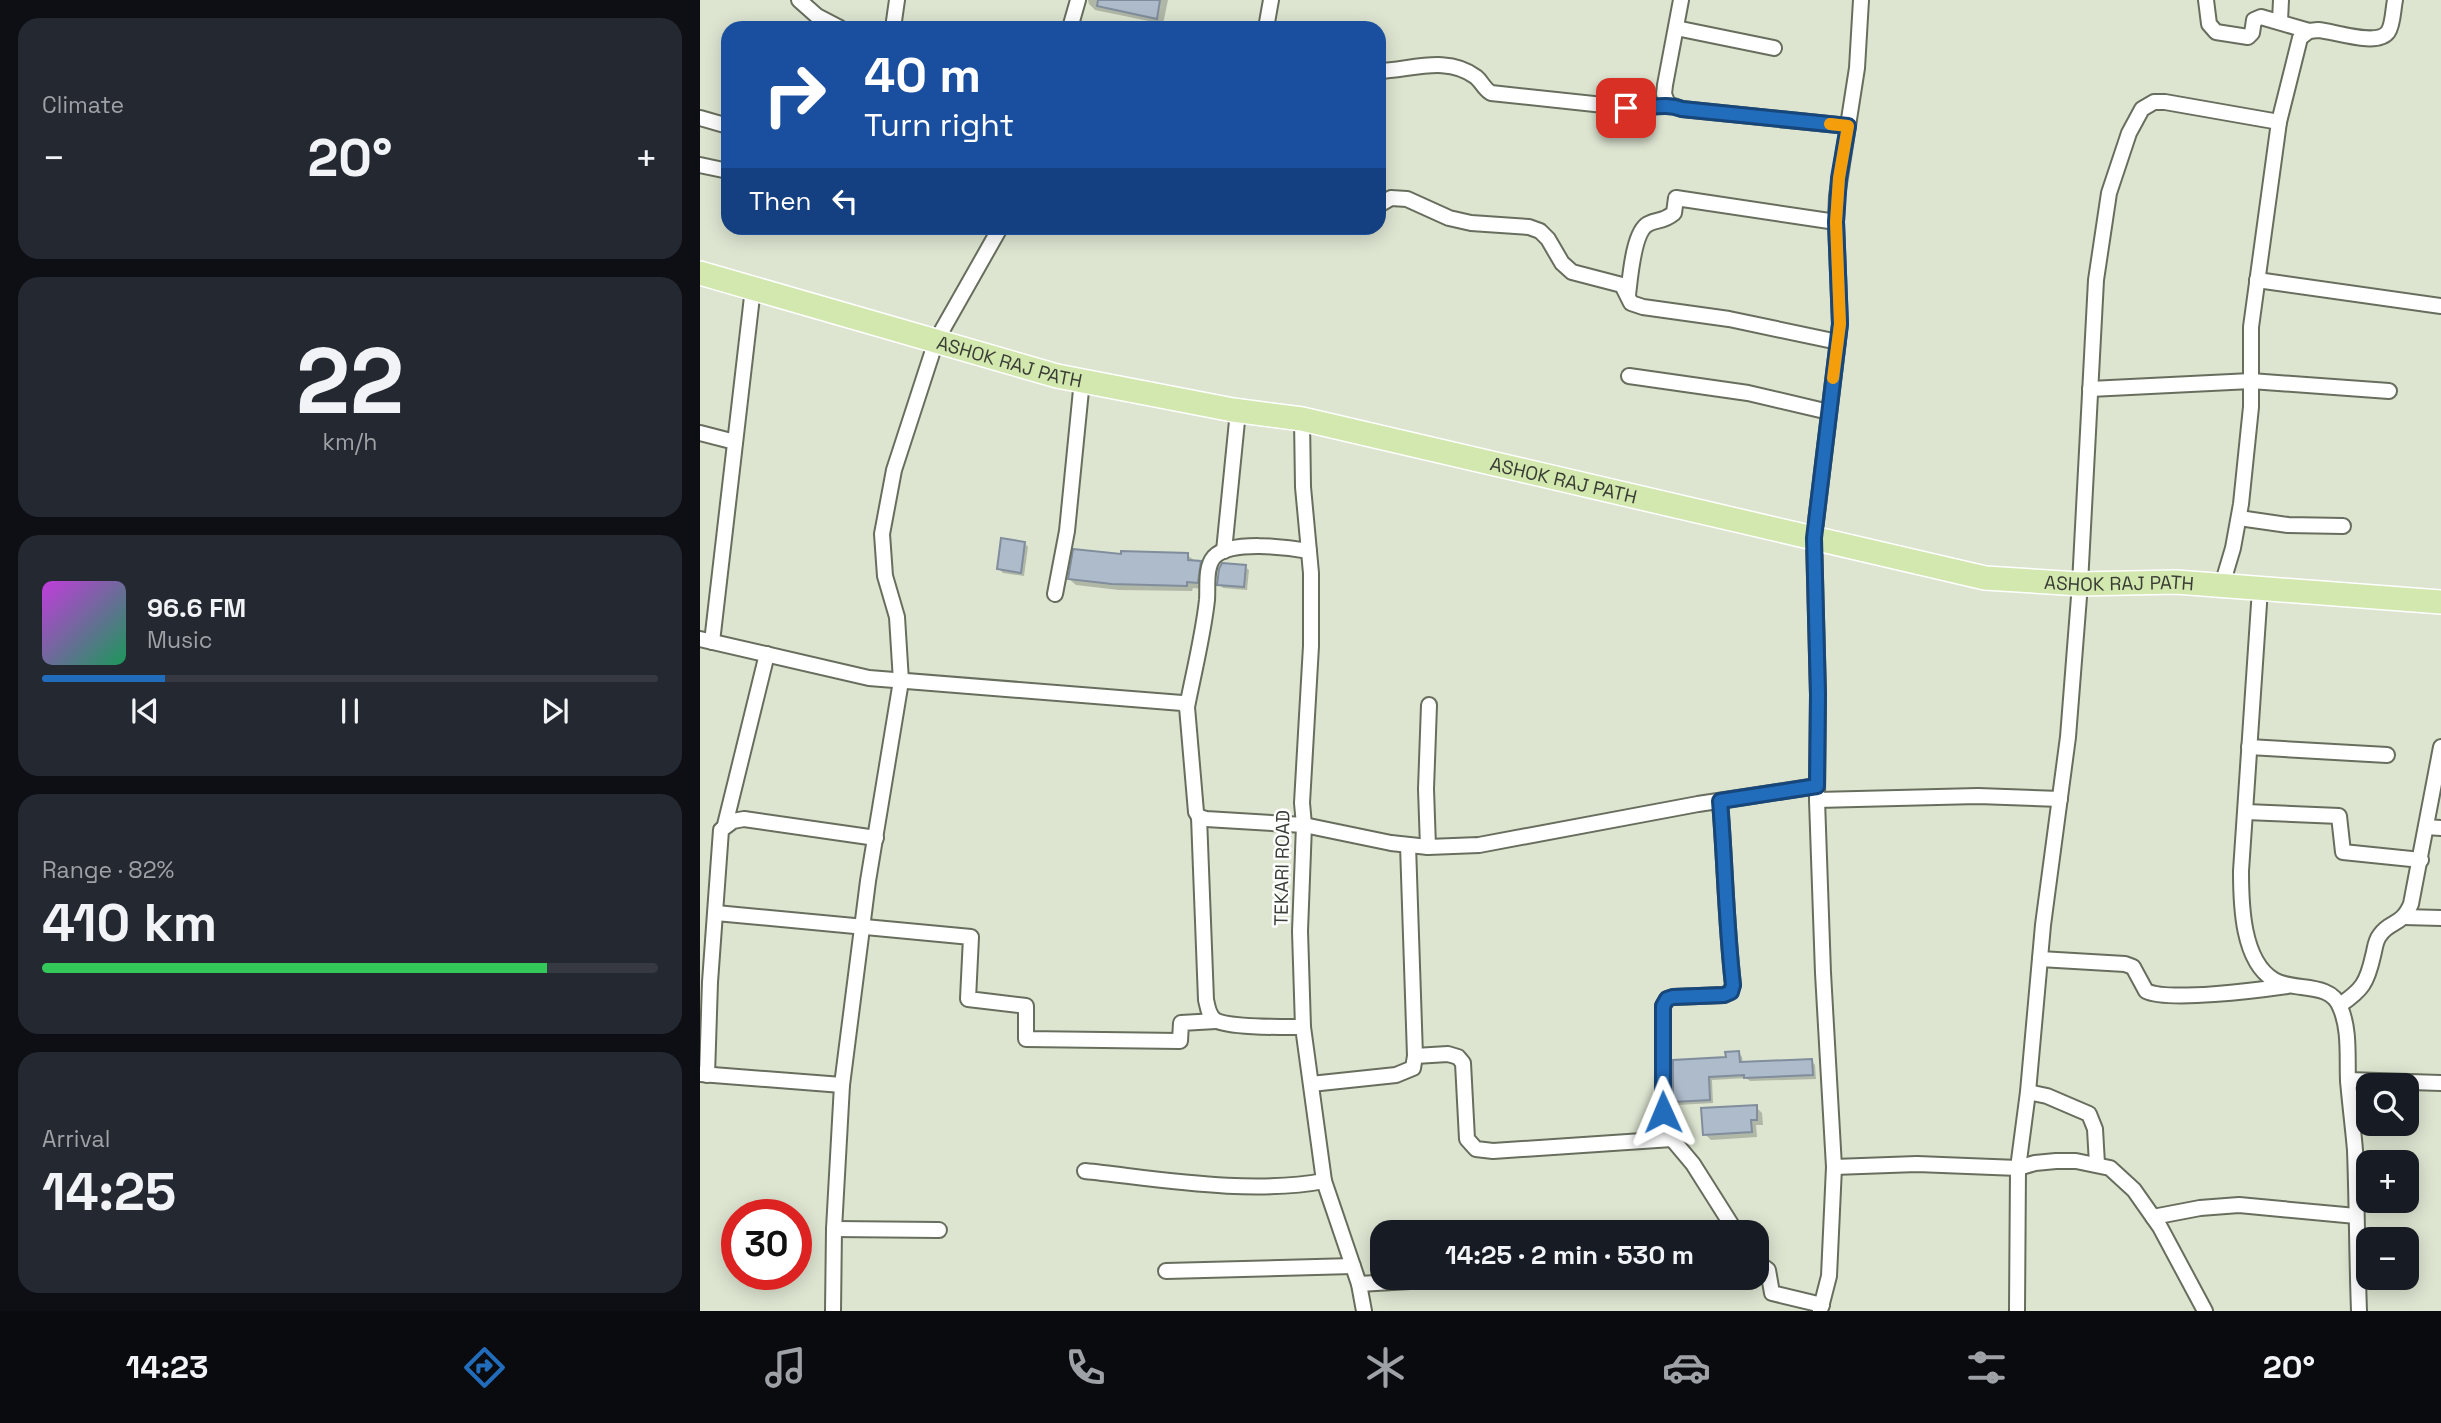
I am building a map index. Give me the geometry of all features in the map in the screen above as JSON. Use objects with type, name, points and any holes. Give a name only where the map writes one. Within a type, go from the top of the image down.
[{"type":"main road","name":"ASHOK RAJ PATH","points":[[700,273],[1057,376],[1238,411],[1302,419],[1985,578],[2080,584],[2176,582],[2441,602]]},
{"type":"street","points":[[799,0],[826,21]]},
{"type":"street","points":[[894,21],[897,0]]},
{"type":"street","points":[[1072,21],[1078,0]]},
{"type":"street","points":[[1267,21],[1271,0]]},
{"type":"street","points":[[1668,104],[1664,94],[1665,85],[1681,0]]},
{"type":"street","points":[[1769,1275],[1772,1293],[1821,1308],[1829,1276],[1834,1167],[1823,973],[1817,793],[1818,695],[1814,538],[1840,324],[1836,222],[1838,187],[1857,68],[1861,0]]},
{"type":"street","points":[[2206,0],[2209,24],[2216,32],[2248,37],[2257,17],[2309,31],[2326,30],[2371,40],[2383,37],[2389,30],[2395,0]]},
{"type":"street","points":[[2280,22],[2281,0]]},
{"type":"street","points":[[1676,28],[1774,48]]},
{"type":"street","points":[[2222,585],[2239,518],[2249,429],[2251,327],[2278,122],[2300,38],[2309,31]]},
{"type":"street","points":[[1386,70],[1439,65],[1457,68],[1478,78],[1491,93],[1641,110],[1668,104],[1682,109],[1848,126]]},
{"type":"street","points":[[2017,1311],[2018,1168],[2040,959],[2068,737],[2080,584],[2096,280],[2109,193],[2129,133],[2142,109],[2154,102],[2278,122]]},
{"type":"street","points":[[700,118],[721,124]]},
{"type":"street","points":[[700,165],[721,170]]},
{"type":"street","points":[[1386,201],[1391,198],[1407,199],[1449,218],[1471,223],[1529,227],[1540,231],[1562,263],[1572,272],[1622,285],[1631,303],[1658,311],[1729,320],[1838,342]]},
{"type":"street","points":[[1628,295],[1634,254],[1642,229],[1649,223],[1659,222],[1674,214],[1676,198],[1836,222]]},
{"type":"street","points":[[834,1311],[834,1229],[842,1085],[863,926],[901,681],[897,617],[885,576],[882,534],[894,470],[936,341],[996,235]]},
{"type":"street","points":[[2257,280],[2441,306]]},
{"type":"street","points":[[754,288],[706,640],[869,678],[1172,701],[1187,707]]},
{"type":"street","points":[[1629,376],[1748,393],[1829,412]]},
{"type":"street","points":[[1055,594],[1069,519],[1082,380]]},
{"type":"street","points":[[2090,389],[2251,382],[2389,391]]},
{"type":"street","points":[[1224,551],[1238,411]]},
{"type":"street","name":"TEKARI ROAD","points":[[1302,419],[1311,646],[1302,803],[1304,825],[1300,931],[1303,1027],[1324,1181],[1359,1284],[1364,1311]]},
{"type":"street","points":[[700,433],[735,442]]},
{"type":"street","points":[[2239,518],[2288,525],[2343,526]]},
{"type":"street","points":[[1216,1021],[1209,1014],[1206,1000],[1199,817],[1194,803],[1187,707],[1202,638],[1209,569],[1213,558],[1224,551],[1275,546],[1309,551]]},
{"type":"street","points":[[2260,589],[2241,897],[2246,933],[2262,969],[2272,979],[2287,986]]},
{"type":"street","points":[[767,654],[725,825],[719,839],[716,914],[705,982],[703,1075],[842,1085]]},
{"type":"street","points":[[1428,847],[1426,789],[1429,705]]},
{"type":"street","points":[[2249,747],[2387,755]]},
{"type":"street","points":[[2340,1005],[2362,988],[2378,937],[2404,917],[2411,904],[2421,860],[2434,828],[2441,747]]},
{"type":"street","points":[[1199,817],[1304,825],[1428,847],[1479,845],[1720,801],[1817,793],[2060,799]]},
{"type":"street","points":[[1720,801],[1726,878],[1726,928],[1733,985],[1731,992],[1724,995],[1673,997],[1667,999],[1663,1006],[1663,1112],[1672,1139],[1693,1164],[1728,1220]]},
{"type":"street","points":[[2246,812],[2339,816],[2343,852],[2421,860]]},
{"type":"street","points":[[725,825],[744,820],[811,827],[876,838]]},
{"type":"street","points":[[1311,1084],[1406,1073],[1413,1068],[1415,1056],[1408,845]]},
{"type":"street","points":[[716,914],[971,937],[968,999],[1026,1006],[1026,1039],[1180,1041],[1181,1023],[1216,1021],[1303,1027]]},
{"type":"street","points":[[2404,917],[2441,918]]},
{"type":"street","points":[[2040,959],[2125,964],[2133,967],[2146,991],[2161,995],[2225,993],[2287,986],[2324,991],[2334,996],[2340,1005],[2346,1035],[2354,1147],[2359,1311]]},
{"type":"street","points":[[1415,1056],[1448,1054],[1458,1056],[1463,1063],[1467,1139],[1476,1149],[1506,1150],[1672,1139]]},
{"type":"street","points":[[2348,1080],[2441,1083]]},
{"type":"street","points":[[2028,1092],[2047,1096],[2089,1114],[2095,1129],[2097,1164]]},
{"type":"street","points":[[1834,1167],[1917,1164],[2018,1168],[2056,1161],[2097,1164],[2110,1168],[2134,1190],[2153,1217],[2205,1311]]},
{"type":"street","points":[[1085,1171],[1262,1186],[1300,1186],[1324,1181]]},
{"type":"street","points":[[2153,1217],[2200,1208],[2239,1205],[2356,1216]]},
{"type":"street","points":[[834,1229],[939,1230]]},
{"type":"street","points":[[1166,1271],[1353,1266]]},
{"type":"street","points":[[1359,1284],[1370,1283]]},
{"type":"building","points":[[1098,0],[1160,0],[1157,19],[1097,6]]},
{"type":"building","points":[[1001,538],[1025,542],[1021,573],[997,569]]},
{"type":"building","points":[[1073,549],[1121,554],[1121,551],[1188,553],[1188,560],[1201,561],[1198,583],[1187,582],[1187,586],[1112,584],[1068,579]]},
{"type":"building","points":[[1222,563],[1246,565],[1244,587],[1217,585]]},
{"type":"building","points":[[1739,1051],[1740,1062],[1812,1059],[1813,1075],[1709,1077],[1710,1100],[1673,1102],[1673,1060],[1726,1057],[1725,1052]]},
{"type":"building","points":[[1757,1105],[1757,1120],[1751,1120],[1752,1132],[1703,1135],[1701,1108]]},
{"type":"slow traffic","points":[[1830,124],[1848,126],[1837,196],[1840,324],[1833,378]]},
{"type":"route","points":[[1626,108],[1641,110],[1668,104],[1682,109],[1848,126],[1837,196],[1840,324],[1814,538],[1818,695],[1817,786],[1720,801],[1726,878],[1726,928],[1733,985],[1731,992],[1724,995],[1673,997],[1667,999],[1663,1006],[1663,1112]]}]
